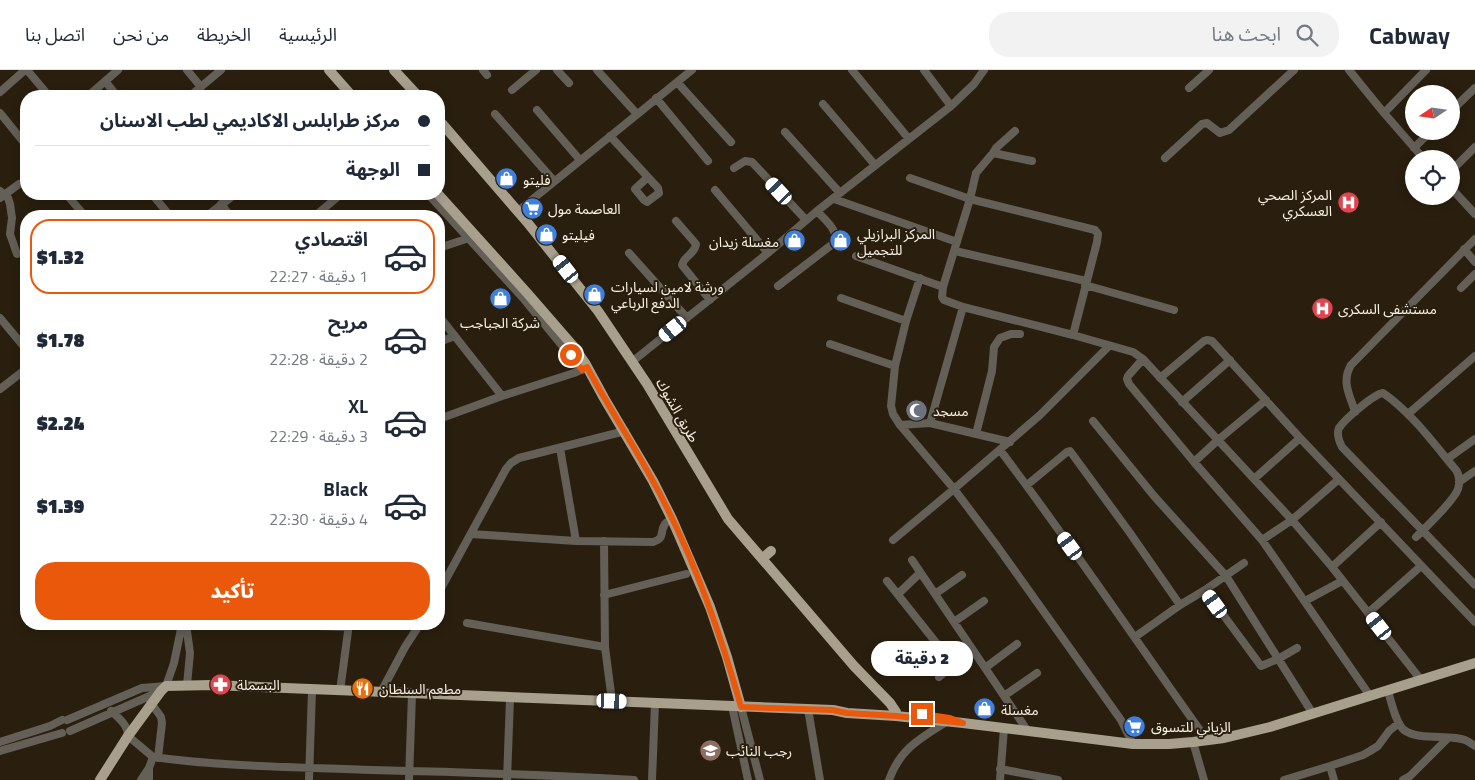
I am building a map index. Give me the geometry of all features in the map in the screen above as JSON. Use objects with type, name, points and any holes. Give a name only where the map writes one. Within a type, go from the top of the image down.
[{"type":"main road","points":[[329,70],[347,90]]},
{"type":"main road","points":[[394,70],[412,90]]},
{"type":"main road","name":"طريق الشوك","points":[[445,127],[549,247],[593,304],[633,362],[721,508],[734,526],[854,666],[890,703],[896,714]]},
{"type":"main road","points":[[443,200],[472,237],[568,341],[625,431],[672,519],[710,607],[727,657],[736,706]]},
{"type":"main road","points":[[763,558],[771,550]]},
{"type":"main road","points":[[896,714],[946,722],[1027,730],[1133,744],[1193,742],[1239,735],[1313,714],[1475,663]]},
{"type":"main road","points":[[100,780],[128,736],[163,688],[187,686],[833,710],[847,713],[945,717],[963,723]]},
{"type":"street","points":[[0,92],[26,70],[44,90]]},
{"type":"street","points":[[95,90],[118,70]]},
{"type":"street","points":[[187,70],[201,87]]},
{"type":"street","points":[[197,90],[221,70]]},
{"type":"street","points":[[512,90],[536,70]]},
{"type":"street","points":[[557,70],[569,84]]},
{"type":"street","points":[[597,70],[636,114]]},
{"type":"street","points":[[518,211],[692,70]]},
{"type":"street","points":[[852,70],[909,139]]},
{"type":"street","points":[[924,70],[951,106]]},
{"type":"street","points":[[633,362],[817,211],[951,106],[974,84],[984,70]]},
{"type":"street","points":[[1189,88],[1209,70]]},
{"type":"street","points":[[1165,158],[1197,128],[1205,123],[1210,124],[1220,133],[1229,130],[1294,70]]},
{"type":"street","points":[[1361,70],[1352,73],[1414,148],[1422,140]]},
{"type":"street","points":[[1384,113],[1426,70]]},
{"type":"street","points":[[105,82],[112,90]]},
{"type":"street","points":[[677,82],[731,142]]},
{"type":"street","points":[[1460,102],[1475,88]]},
{"type":"street","points":[[656,98],[708,161]]},
{"type":"street","points":[[823,104],[875,165]]},
{"type":"street","points":[[537,110],[580,160]]},
{"type":"street","points":[[0,113],[20,138]]},
{"type":"street","points":[[495,114],[554,181]]},
{"type":"street","points":[[1015,131],[996,148],[994,153],[976,173],[943,287],[942,297],[944,300],[1133,352],[1143,359],[1292,520],[1332,567],[1421,680]]},
{"type":"street","points":[[785,132],[837,196],[956,246],[1174,310]]},
{"type":"street","points":[[610,136],[648,176]]},
{"type":"street","points":[[1460,162],[1475,147]]},
{"type":"street","points":[[994,153],[1032,161]]},
{"type":"street","points":[[734,168],[745,161],[752,162],[806,220]]},
{"type":"street","points":[[910,178],[970,199],[1095,230],[1098,234],[1097,242],[1073,335]]},
{"type":"street","points":[[1,195],[19,184]]},
{"type":"street","points":[[715,190],[768,253]]},
{"type":"street","points":[[1,195],[8,198],[12,210],[10,234],[16,254]]},
{"type":"street","points":[[1460,198],[1475,214]]},
{"type":"street","points":[[72,200],[80,210]]},
{"type":"street","points":[[157,200],[165,210]]},
{"type":"street","points":[[214,210],[226,200]]},
{"type":"street","points":[[322,210],[334,200]]},
{"type":"street","points":[[434,200],[444,210]]},
{"type":"street","points":[[221,204],[226,210]]},
{"type":"street","points":[[445,211],[472,237],[445,246]]},
{"type":"street","points":[[778,286],[836,240],[835,232],[817,211]]},
{"type":"street","points":[[676,221],[696,244],[695,250],[683,260],[682,265],[710,300]]},
{"type":"street","points":[[1356,412],[1346,383],[1347,372],[1351,365],[1475,239]]},
{"type":"street","points":[[1464,250],[1475,262]]},
{"type":"street","points":[[629,253],[687,318]]},
{"type":"street","points":[[856,256],[943,287]]},
{"type":"street","points":[[1462,288],[1475,274]]},
{"type":"street","points":[[920,278],[894,366],[891,406],[893,414],[900,425],[954,489],[1002,553],[1110,704],[1133,744]]},
{"type":"street","points":[[841,298],[906,321]]},
{"type":"street","points":[[930,423],[963,306]]},
{"type":"street","points":[[0,318],[20,342]]},
{"type":"street","points":[[445,324],[502,396]]},
{"type":"street","points":[[976,434],[992,372],[994,347],[1000,338],[1011,334],[1020,334]]},
{"type":"street","points":[[445,340],[455,336]]},
{"type":"street","points":[[1160,378],[1207,340],[1212,341],[1300,438],[1475,622]]},
{"type":"street","points":[[830,344],[894,366]]},
{"type":"street","points":[[892,540],[1010,442],[1040,415],[1109,346]]},
{"type":"street","points":[[1408,414],[1475,356]]},
{"type":"street","points":[[1143,359],[1128,376],[1127,381],[1262,540],[1370,696]]},
{"type":"street","points":[[1182,402],[1230,360]]},
{"type":"street","points":[[445,417],[585,368]]},
{"type":"street","points":[[0,389],[20,374]]},
{"type":"street","points":[[1416,537],[1423,530],[1457,491],[1458,474],[1408,414],[1383,392],[1378,393],[1339,428],[1339,442],[1342,447],[1423,530],[1475,585]]},
{"type":"street","points":[[1194,462],[1266,400]]},
{"type":"street","points":[[1093,422],[1154,496],[1226,576],[1313,714]]},
{"type":"street","points":[[900,425],[930,423],[1010,442]]},
{"type":"street","points":[[445,581],[511,463],[519,458],[625,431]]},
{"type":"street","points":[[1254,479],[1300,438]]},
{"type":"street","points":[[1447,459],[1475,439]]},
{"type":"street","points":[[560,448],[576,542]]},
{"type":"street","points":[[1000,450],[1027,485],[1207,740]]},
{"type":"street","points":[[1027,485],[1070,451],[1130,532],[1180,605]]},
{"type":"street","points":[[1459,482],[1475,471]]},
{"type":"street","points":[[1262,540],[1292,520],[1339,479]]},
{"type":"street","points":[[471,534],[576,542],[655,541],[661,538],[664,525],[672,519]]},
{"type":"street","points":[[1332,567],[1381,522]]},
{"type":"street","points":[[604,541],[605,647],[612,701]]},
{"type":"street","points":[[912,560],[1027,730]]},
{"type":"street","points":[[1135,637],[1244,563]]},
{"type":"street","points":[[1368,613],[1422,566]]},
{"type":"street","points":[[898,594],[920,573]]},
{"type":"street","points":[[604,595],[686,574]]},
{"type":"street","points":[[935,594],[962,575]]},
{"type":"street","points":[[887,581],[953,664]]},
{"type":"street","points":[[1305,601],[1342,581]]},
{"type":"street","points":[[1205,590],[1259,664],[1263,666],[1297,648]]},
{"type":"street","points":[[954,622],[984,601]]},
{"type":"street","points":[[467,623],[605,647]]},
{"type":"street","points":[[0,751],[66,732],[114,712],[163,688],[177,651],[181,630]]},
{"type":"street","points":[[187,630],[190,653],[187,686]]},
{"type":"street","points":[[340,692],[348,630]]},
{"type":"street","points":[[381,692],[416,630]]},
{"type":"street","points":[[984,668],[1017,644]]},
{"type":"street","points":[[939,677],[971,648]]},
{"type":"street","points":[[1004,696],[1037,673]]},
{"type":"street","points":[[0,742],[50,726],[142,688],[163,688]]},
{"type":"street","points":[[309,780],[312,690]]},
{"type":"street","points":[[1388,691],[1399,722],[1404,730],[1413,734],[1465,740],[1475,746]]},
{"type":"street","points":[[128,693],[136,702],[143,715]]},
{"type":"street","points":[[409,780],[412,694]]},
{"type":"street","points":[[507,777],[510,698]]},
{"type":"street","points":[[141,780],[156,757],[162,723],[161,717],[151,703]]},
{"type":"street","points":[[652,780],[655,703]]},
{"type":"street","points":[[104,704],[125,725],[128,736],[156,757],[310,768],[409,771],[507,777],[634,780]]},
{"type":"street","points":[[736,706],[748,780]]},
{"type":"street","points":[[736,706],[754,751],[760,780]]},
{"type":"street","points":[[808,709],[820,780]]},
{"type":"street","points":[[64,720],[59,723],[58,728],[66,732]]},
{"type":"street","points":[[64,720],[70,722],[72,726],[66,732]]},
{"type":"street","points":[[889,780],[896,763],[908,748],[946,722]]},
{"type":"street","points":[[1284,780],[1370,752],[1378,746],[1389,731],[1399,722]]},
{"type":"street","points":[[1000,780],[1004,728]]},
{"type":"street","points":[[1403,780],[1410,776],[1448,738]]},
{"type":"street","points":[[1193,742],[1204,780]]},
{"type":"street","points":[[1330,766],[1334,780]]},
{"type":"street","points":[[149,768],[149,780]]},
{"type":"street","points":[[1000,769],[1058,780]]},
{"type":"place","name":"فليتو","points":[[507,179]]},
{"type":"place","name":"المركز الصحي العسكري","points":[[1348,202]]},
{"type":"place","name":"العاصمة مول","points":[[532,208]]},
{"type":"place","name":"فيليتو","points":[[546,234]]},
{"type":"place","name":"مغسلة زيدان","points":[[795,241]]},
{"type":"place","name":"المركز البرازيلي للتجميل","points":[[841,241]]},
{"type":"place","name":"ورشة لامين لسيارات الدفع الرباعي","points":[[595,294]]},
{"type":"place","name":"شركة الجباجب","points":[[500,299]]},
{"type":"place","name":"مستشفى السكرى","points":[[1322,308]]},
{"type":"place","name":"مسجد","points":[[917,410]]},
{"type":"place","name":"البسملة","points":[[221,684]]},
{"type":"place","name":"مطعم السلطان","points":[[363,688]]},
{"type":"place","name":"مغسلة","points":[[985,709]]},
{"type":"place","name":"الزياني للتسوق","points":[[1135,726]]},
{"type":"place","name":"رجب النائب","points":[[710,750]]},
{"type":"route","points":[[571,355],[582,370],[587,367],[664,502],[710,607],[741,707],[833,710],[847,713],[963,723],[950,718],[922,714]]}]
